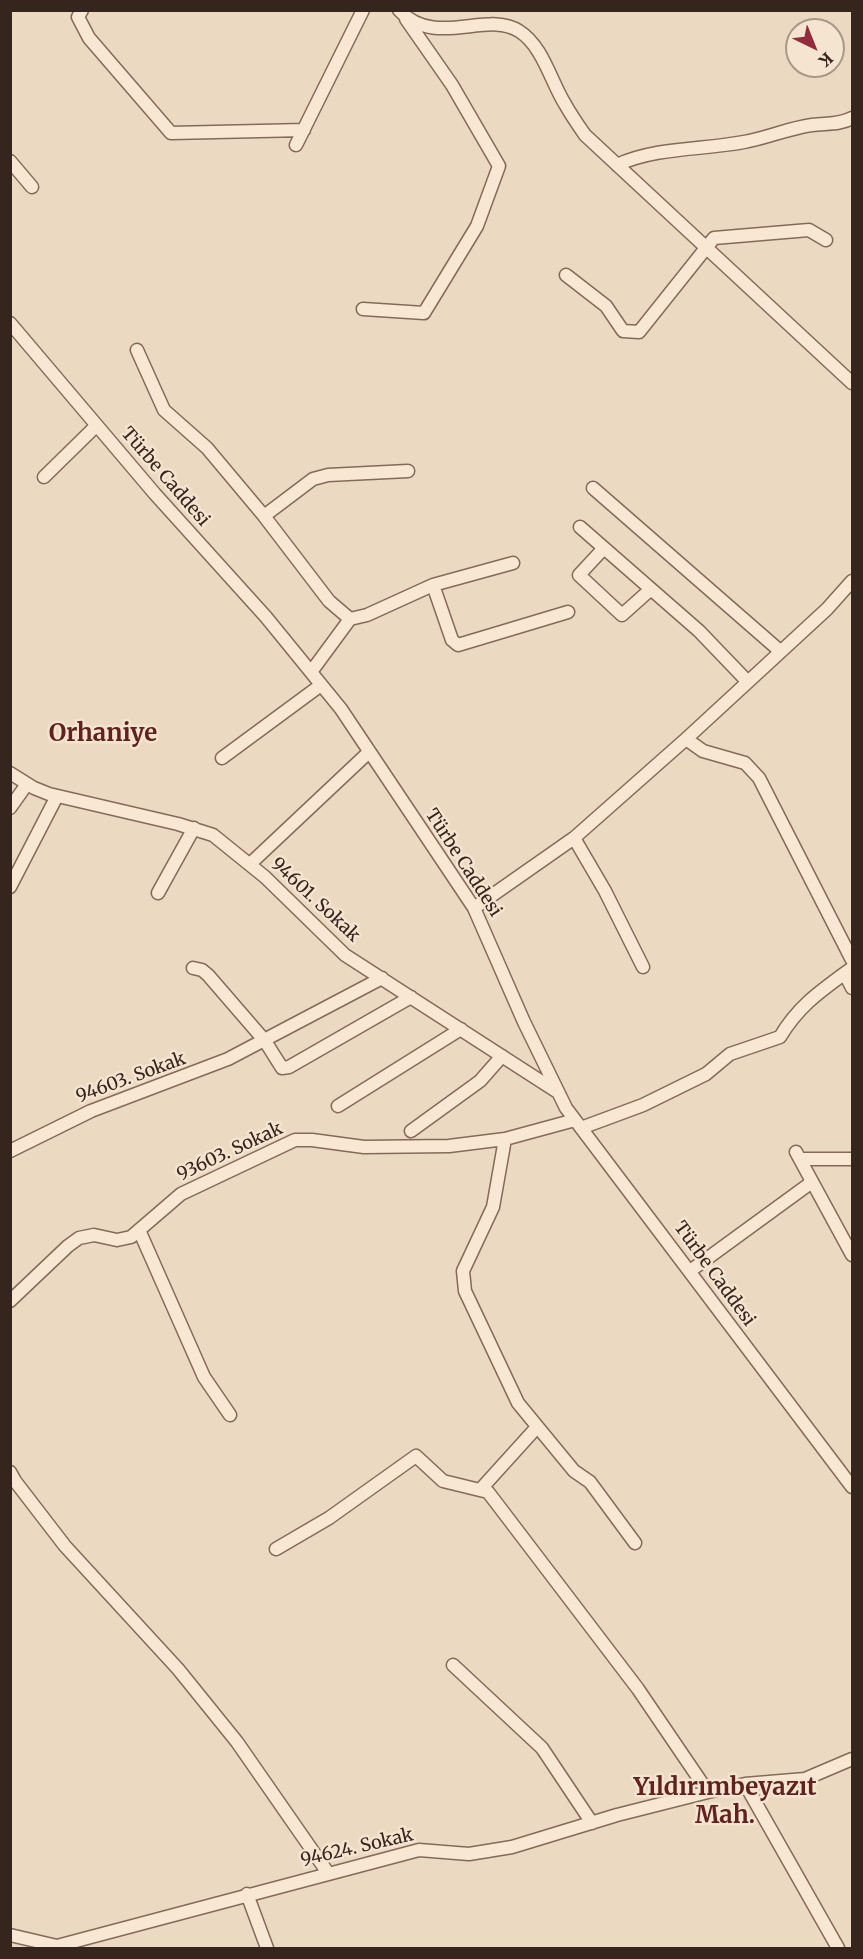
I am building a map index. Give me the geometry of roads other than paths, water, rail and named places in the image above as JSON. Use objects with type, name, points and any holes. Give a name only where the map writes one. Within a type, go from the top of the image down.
[{"type":"street","points":[[82,10],[78,17],[89,38],[171,133],[304,130]]},
{"type":"street","points":[[296,145],[363,10]]},
{"type":"street","points":[[402,14],[427,28],[472,28],[504,24],[521,32],[535,47],[565,105],[585,135],[852,382]]},
{"type":"street","points":[[363,309],[424,313],[477,226],[499,166],[452,85],[402,14]]},
{"type":"street","points":[[617,165],[640,154],[705,149],[767,138],[810,125],[845,122],[852,118]]},
{"type":"street","points":[[10,161],[32,187]]},
{"type":"street","points":[[566,275],[606,306],[623,331],[639,332],[705,246],[714,238],[809,230],[826,240]]},
{"type":"street","name":"Türbe Caddesi","points":[[10,323],[96,426],[321,685],[474,908],[557,1091],[578,1124],[852,1487]]},
{"type":"street","points":[[137,350],[164,410],[207,448],[264,516],[329,601],[350,619]]},
{"type":"street","points":[[44,477],[96,426]]},
{"type":"street","points":[[264,516],[313,479],[328,475],[408,471]]},
{"type":"street","points":[[593,488],[780,651]]},
{"type":"street","points":[[580,527],[699,631],[747,681]]},
{"type":"street","points":[[604,548],[579,575],[622,615],[651,589]]},
{"type":"street","points":[[311,672],[350,619],[367,615],[433,585],[513,563]]},
{"type":"street","points":[[474,908],[574,838],[827,609],[852,581]]},
{"type":"street","points":[[433,585],[452,640],[458,645],[568,612]]},
{"type":"street","points":[[222,758],[321,685]]},
{"type":"street","points":[[686,739],[703,750],[745,763],[759,777],[852,960]]},
{"type":"street","points":[[250,864],[369,752]]},
{"type":"street","name":"94601. Sokak","points":[[10,773],[27,784],[57,796],[194,828],[213,836],[250,864],[337,948],[557,1091]]},
{"type":"street","points":[[10,808],[27,784]]},
{"type":"street","points":[[10,887],[57,796]]},
{"type":"street","points":[[158,893],[194,828]]},
{"type":"street","points":[[574,838],[643,968]]},
{"type":"street","points":[[193,968],[205,972],[265,1041],[280,1066],[285,1069],[411,997]]},
{"type":"street","points":[[849,971],[852,988]]},
{"type":"street","name":"93603. Sokak","points":[[10,1301],[68,1245],[79,1238],[94,1234],[123,1240],[140,1230],[181,1194],[295,1140],[364,1147],[432,1147],[505,1139],[578,1124],[643,1105],[706,1074],[730,1054],[780,1037],[792,1015],[849,971]]},
{"type":"street","name":"94603. Sokak","points":[[12,1147],[82,1115],[197,1073],[265,1041],[382,978]]},
{"type":"street","points":[[338,1106],[461,1029]]},
{"type":"street","points":[[411,1131],[480,1081],[502,1056]]},
{"type":"street","points":[[505,1139],[493,1207],[463,1271],[465,1291],[518,1403],[574,1471],[590,1482],[635,1544]]},
{"type":"street","points":[[852,1159],[798,1156],[852,1255]]},
{"type":"street","points":[[690,1270],[812,1182]]},
{"type":"street","points":[[140,1230],[204,1377],[230,1414]]},
{"type":"street","points":[[480,1491],[537,1426]]},
{"type":"street","points":[[276,1549],[329,1518],[416,1456],[443,1481],[489,1492],[638,1689],[708,1792]]},
{"type":"street","points":[[10,1472],[65,1546],[178,1669],[237,1742],[328,1873]]},
{"type":"street","points":[[453,1665],[542,1748],[592,1823]]},
{"type":"street","name":"94624. Sokak","points":[[10,1935],[57,1947],[247,1894],[419,1850],[469,1854],[512,1847],[708,1792],[745,1784],[805,1779],[852,1760]]},
{"type":"street","points":[[745,1784],[838,1948]]},
{"type":"street","points":[[247,1894],[267,1948]]},
{"type":"district","name":"Orhaniye","points":[[103,734]]},
{"type":"district","name":"Yıldırımbeyazıt Mah.","points":[[725,1802]]}]
